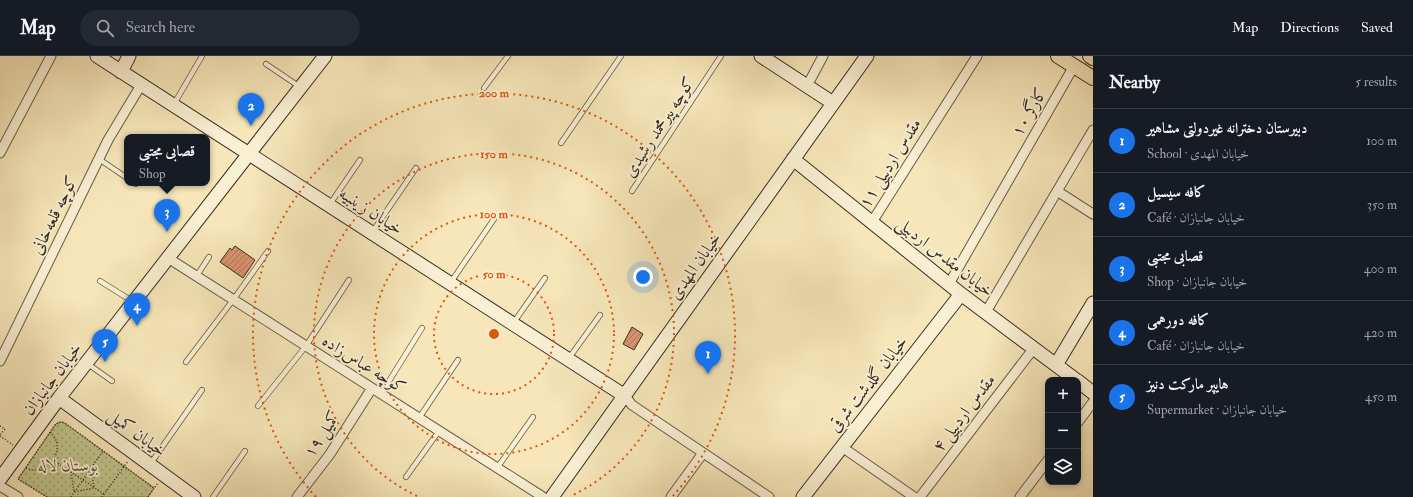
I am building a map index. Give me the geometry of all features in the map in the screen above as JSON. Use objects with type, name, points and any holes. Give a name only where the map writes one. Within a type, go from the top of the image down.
[{"type":"main road","points":[[1058,56],[1093,78]]},
{"type":"street","points":[[0,153],[50,56]]},
{"type":"street","name":"خیابان زینبیه","points":[[97,56],[625,396]]},
{"type":"street","points":[[121,72],[129,56]]},
{"type":"street","name":"خیابان جانبازان","points":[[0,479],[86,362],[325,56]]},
{"type":"street","points":[[761,56],[833,103]]},
{"type":"street","points":[[807,86],[823,56]]},
{"type":"street","name":"مقدس اردبیلی ۱۱","points":[[872,222],[977,56]]},
{"type":"street","name":"خیابان المهدی","points":[[552,497],[833,103],[862,58]]},
{"type":"street","name":"کارگر ۱۰","points":[[949,284],[1074,66]]},
{"type":"street","name":"کوچه قلعه‌خانی","points":[[0,361],[108,140],[141,84]]},
{"type":"street","points":[[986,312],[1093,130]]},
{"type":"street","name":"خیابان مقدس اردبیلی","points":[[793,159],[961,294],[1072,377]]},
{"type":"street","points":[[1057,191],[1093,214]]},
{"type":"street","name":"کوچه عباس‌زاده","points":[[168,258],[543,497]]},
{"type":"street","name":"خیابان گلدشت شرقی","points":[[803,497],[961,294]]},
{"type":"street","points":[[1056,365],[1093,302]]},
{"type":"street","name":"مقدس اردبیلی ۴","points":[[920,497],[1034,348]]},
{"type":"street","name":"خیابان مقدس اردبیلی","points":[[1081,384],[1093,393]]},
{"type":"street","name":"کمیل ۱۹","points":[[297,497],[330,454],[372,388]]},
{"type":"street","points":[[625,396],[632,406],[769,497]]},
{"type":"street","name":"خیابان کمیل","points":[[59,398],[194,497]]},
{"type":"street","points":[[1081,418],[1093,402]]},
{"type":"street","points":[[842,447],[914,497]]},
{"type":"street","points":[[672,497],[703,453]]},
{"type":"street","points":[[1020,497],[1045,464]]},
{"type":"street","points":[[0,486],[18,497]]},
{"type":"lane","points":[[173,105],[202,56]]},
{"type":"lane","points":[[484,88],[508,56]]},
{"type":"lane","points":[[561,142],[621,56]]},
{"type":"lane","name":"کوچه پیرمحمد رشیدی","points":[[632,191],[721,56]]},
{"type":"lane","points":[[266,64],[301,87]]},
{"type":"lane","points":[[99,159],[124,176]]},
{"type":"lane","points":[[329,206],[360,160]]},
{"type":"lane","points":[[372,233],[416,168]]},
{"type":"lane","points":[[450,283],[494,219]]},
{"type":"lane","points":[[186,362],[234,300],[268,251]]},
{"type":"lane","points":[[196,277],[209,257]]},
{"type":"lane","points":[[513,324],[545,278]]},
{"type":"lane","points":[[258,406],[306,346],[349,280]]},
{"type":"lane","points":[[100,281],[134,302]]},
{"type":"lane","points":[[568,359],[600,315]]},
{"type":"lane","points":[[381,394],[422,328]]},
{"type":"lane","points":[[419,418],[458,360]]},
{"type":"lane","points":[[86,362],[112,381]]},
{"type":"lane","points":[[150,464],[202,390]]},
{"type":"lane","points":[[497,468],[533,417]]},
{"type":"lane","points":[[406,477],[439,431]]},
{"type":"lane","points":[[213,497],[246,451]]},
{"type":"path","points":[[47,497],[18,479],[57,423],[63,422],[154,488],[148,497]]},
{"type":"path","points":[[0,426],[4,429],[0,436]]},
{"type":"path","points":[[26,468],[36,470],[43,469],[53,460],[57,447],[56,440],[50,432]]},
{"type":"path","points":[[71,497],[103,451]]},
{"type":"path","points":[[53,460],[104,494]]},
{"type":"path","points":[[102,497],[124,466]]},
{"type":"path","points":[[71,472],[91,468]]},
{"type":"path","points":[[91,468],[94,488]]},
{"type":"path","points":[[71,472],[74,492]]},
{"type":"path","points":[[74,492],[94,488]]},
{"type":"green space","name":"بوستان لاله","points":[[63,422],[154,488],[148,497],[47,497],[18,479],[55,425]]},
{"type":"building","points":[[235,246],[255,260],[243,278],[220,262],[230,248],[232,250]]},
{"type":"building","points":[[632,327],[643,334],[634,350],[623,344]]},
{"type":"place","name":"کافه سیسیل","points":[[251,126]]},
{"type":"place","name":"قصابی مجتبی","points":[[167,232]]},
{"type":"place","name":"کافه دورهمی","points":[[137,326]]},
{"type":"place","name":"هایپر مارکت دنیز","points":[[105,362]]},
{"type":"place","name":"دبیرستان دخترانه غیردولتی مشاهیر","points":[[708,374]]}]
